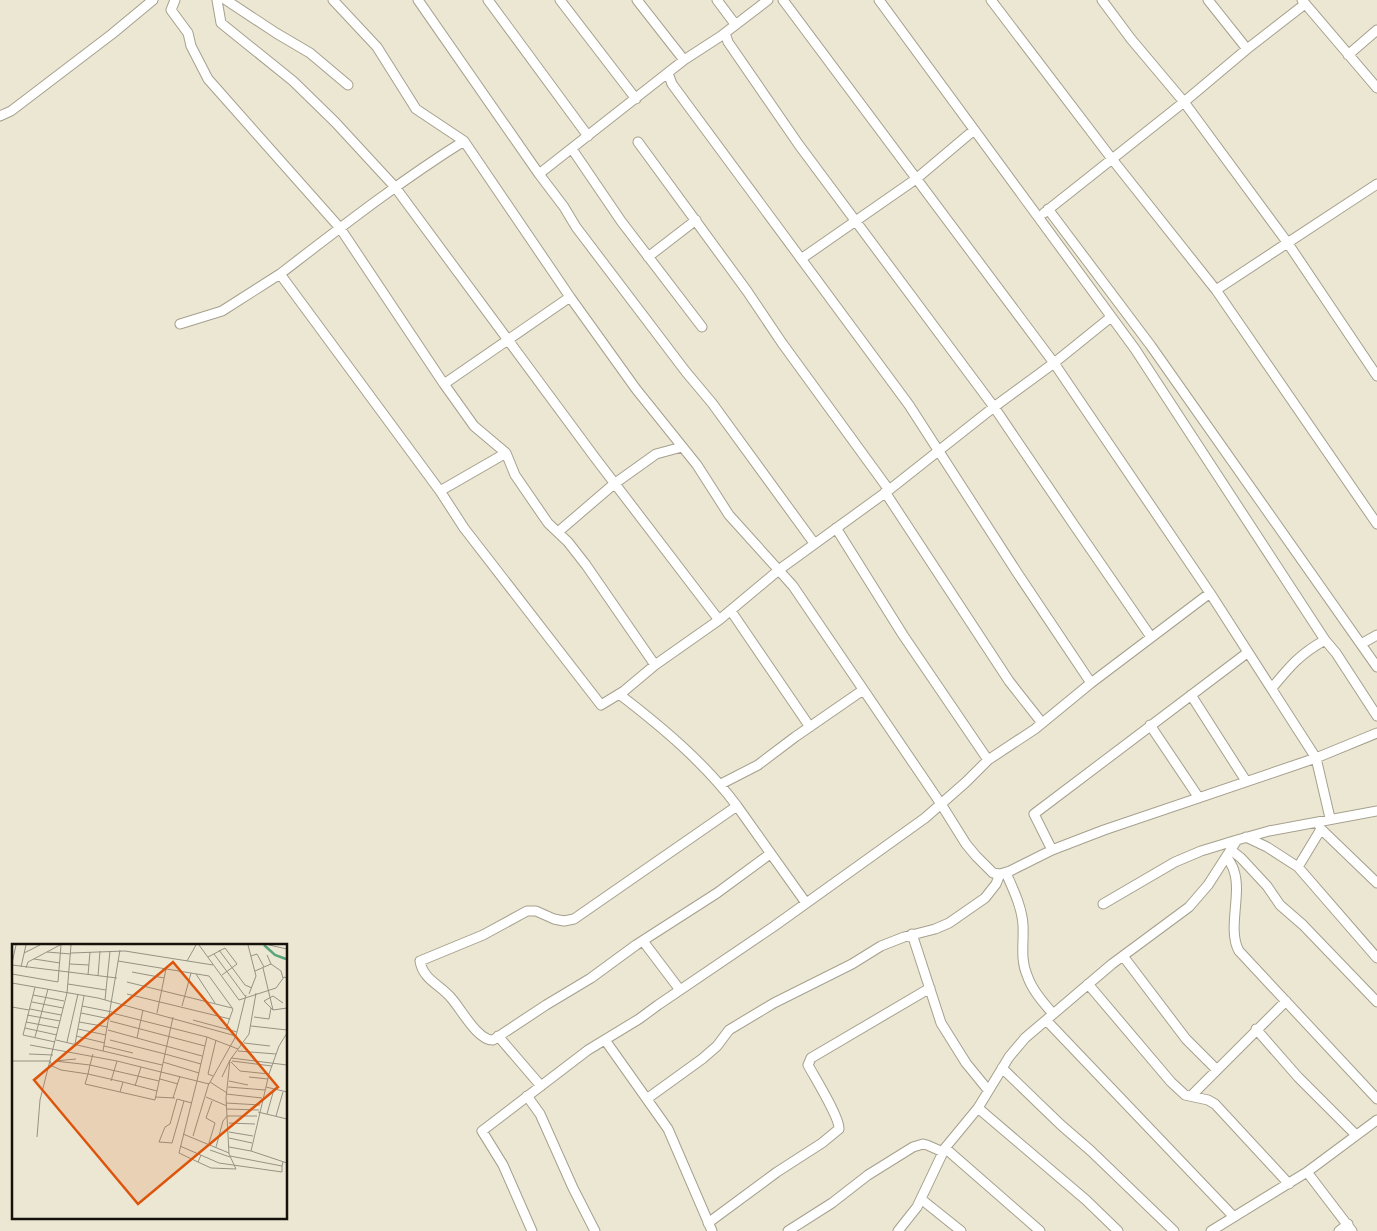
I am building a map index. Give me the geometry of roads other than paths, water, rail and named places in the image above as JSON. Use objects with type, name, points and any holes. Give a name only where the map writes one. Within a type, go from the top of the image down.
[{"type":"street","points":[[0,116],[12,111],[153,0]]},
{"type":"street","points":[[175,0],[171,10],[188,33],[191,46],[208,79],[340,228],[474,426],[506,453],[515,475],[548,523],[568,542],[586,565],[655,664]]},
{"type":"street","points":[[217,0],[221,23],[293,81],[335,122],[395,187],[614,484],[719,620]]},
{"type":"street","points":[[226,0],[310,53],[348,85]]},
{"type":"street","points":[[334,0],[377,47],[416,109],[464,141],[570,297],[636,389],[697,465],[729,515],[780,569],[793,586],[889,726],[966,844],[993,873],[1003,874]]},
{"type":"street","points":[[418,0],[576,227],[686,372],[712,403],[814,543]]},
{"type":"street","points":[[488,0],[588,136]]},
{"type":"street","points":[[560,0],[636,99]]},
{"type":"street","points":[[637,0],[684,60]]},
{"type":"street","points":[[717,0],[735,24]]},
{"type":"street","points":[[539,174],[684,60],[725,33],[768,0]]},
{"type":"street","points":[[783,0],[1054,363],[1210,593],[1316,758],[1330,818]]},
{"type":"street","points":[[879,0],[1110,317],[1135,348],[1325,640],[1377,716]]},
{"type":"street","points":[[991,0],[1112,159],[1216,290],[1377,524]]},
{"type":"street","points":[[1102,0],[1131,39],[1184,102],[1287,242],[1377,376]]},
{"type":"street","points":[[1208,0],[1247,49]]},
{"type":"street","points":[[1038,218],[1184,102],[1303,2],[1377,88]]},
{"type":"street","points":[[1348,54],[1377,30]]},
{"type":"street","points":[[725,33],[728,42],[799,145],[839,196],[855,221],[994,407],[1151,637]]},
{"type":"street","points":[[668,73],[672,84],[904,398],[1091,683]]},
{"type":"street","points":[[801,259],[916,179],[974,130]]},
{"type":"street","points":[[180,324],[222,311],[280,274],[395,187],[464,141]]},
{"type":"street","points":[[638,142],[747,291],[887,491],[1009,680],[1042,722]]},
{"type":"street","points":[[572,149],[621,221],[702,327]]},
{"type":"street","points":[[1216,290],[1377,184]]},
{"type":"street","points":[[1048,209],[1152,346],[1377,667]]},
{"type":"street","points":[[648,257],[696,220]]},
{"type":"street","points":[[280,274],[440,491],[464,528],[601,705],[619,694],[655,664],[731,611],[780,569],[887,491],[994,407],[1054,363],[1110,317]]},
{"type":"street","points":[[444,384],[570,297]]},
{"type":"street","points":[[558,532],[614,484],[656,454],[682,447]]},
{"type":"street","points":[[440,491],[506,453]]},
{"type":"street","points":[[836,528],[903,635],[988,760]]},
{"type":"street","points":[[532,1231],[503,1165],[482,1131],[588,1050],[639,1020],[925,818],[988,760],[1035,729],[1091,683],[1210,593]]},
{"type":"street","points":[[731,611],[810,727]]},
{"type":"street","points":[[1361,644],[1377,635]]},
{"type":"street","points":[[1272,688],[1308,649],[1325,640]]},
{"type":"street","points":[[1052,850],[1034,814],[1248,653]]},
{"type":"street","points":[[721,784],[758,765],[863,690]]},
{"type":"street","points":[[619,694],[655,722],[721,784],[806,903]]},
{"type":"street","points":[[1191,695],[1246,781]]},
{"type":"street","points":[[1150,725],[1199,798]]},
{"type":"street","points":[[648,1098],[702,1059],[717,1046],[729,1030],[774,1003],[852,964],[881,946],[949,923],[985,898],[1003,874],[1052,850],[1104,830],[1316,758],[1377,733]]},
{"type":"street","points":[[737,806],[574,919],[564,921],[536,911],[527,911],[484,935],[420,960],[421,970],[452,999],[481,1035],[489,1040],[591,978],[643,941],[717,893],[770,854]]},
{"type":"street","points":[[1298,868],[1320,826],[1330,818],[1377,811]]},
{"type":"street","points":[[1103,904],[1175,862],[1201,851],[1269,831],[1320,826]]},
{"type":"street","points":[[1320,826],[1377,883]]},
{"type":"street","points":[[1246,837],[1298,868],[1377,958]]},
{"type":"street","points":[[898,1231],[917,1207],[944,1150],[978,1108],[1002,1068],[1025,1038],[1123,956],[1189,908],[1201,896],[1237,840]]},
{"type":"street","points":[[1229,853],[1235,879],[1236,945],[1286,1002],[1377,1099]]},
{"type":"street","points":[[1229,853],[1241,858],[1267,886],[1280,905],[1303,925],[1377,1002]]},
{"type":"street","points":[[1003,874],[1020,909],[1023,924],[1023,963],[1027,976],[1050,1017],[1234,1216]]},
{"type":"street","points":[[912,934],[941,1023],[966,1064],[988,1090]]},
{"type":"street","points":[[643,941],[680,990]]},
{"type":"street","points":[[1123,956],[1186,1038],[1216,1070]]},
{"type":"street","points":[[1088,984],[1171,1082],[1185,1095],[1208,1100],[1215,1104],[1289,1184]]},
{"type":"street","points":[[605,1040],[662,1118],[673,1138],[709,1228],[777,1172],[822,1143],[839,1129],[840,1125],[836,1116],[808,1065],[811,1058],[930,988]]},
{"type":"street","points":[[1190,1096],[1256,1029],[1286,1002]]},
{"type":"street","points":[[1256,1029],[1298,1077],[1356,1135]]},
{"type":"street","points":[[498,1036],[541,1086]]},
{"type":"street","points":[[1002,1068],[1061,1126],[1091,1151],[1174,1231]]},
{"type":"street","points":[[527,1096],[546,1126],[573,1188],[595,1231]]},
{"type":"street","points":[[978,1108],[1086,1200],[1118,1231]]},
{"type":"street","points":[[1211,1231],[1307,1172],[1377,1120]]},
{"type":"street","points":[[788,1231],[832,1203],[868,1174],[914,1147],[923,1144],[944,1150],[1040,1231]]},
{"type":"street","points":[[1307,1172],[1350,1228],[1339,1231]]},
{"type":"street","points":[[921,1199],[961,1231]]}]
